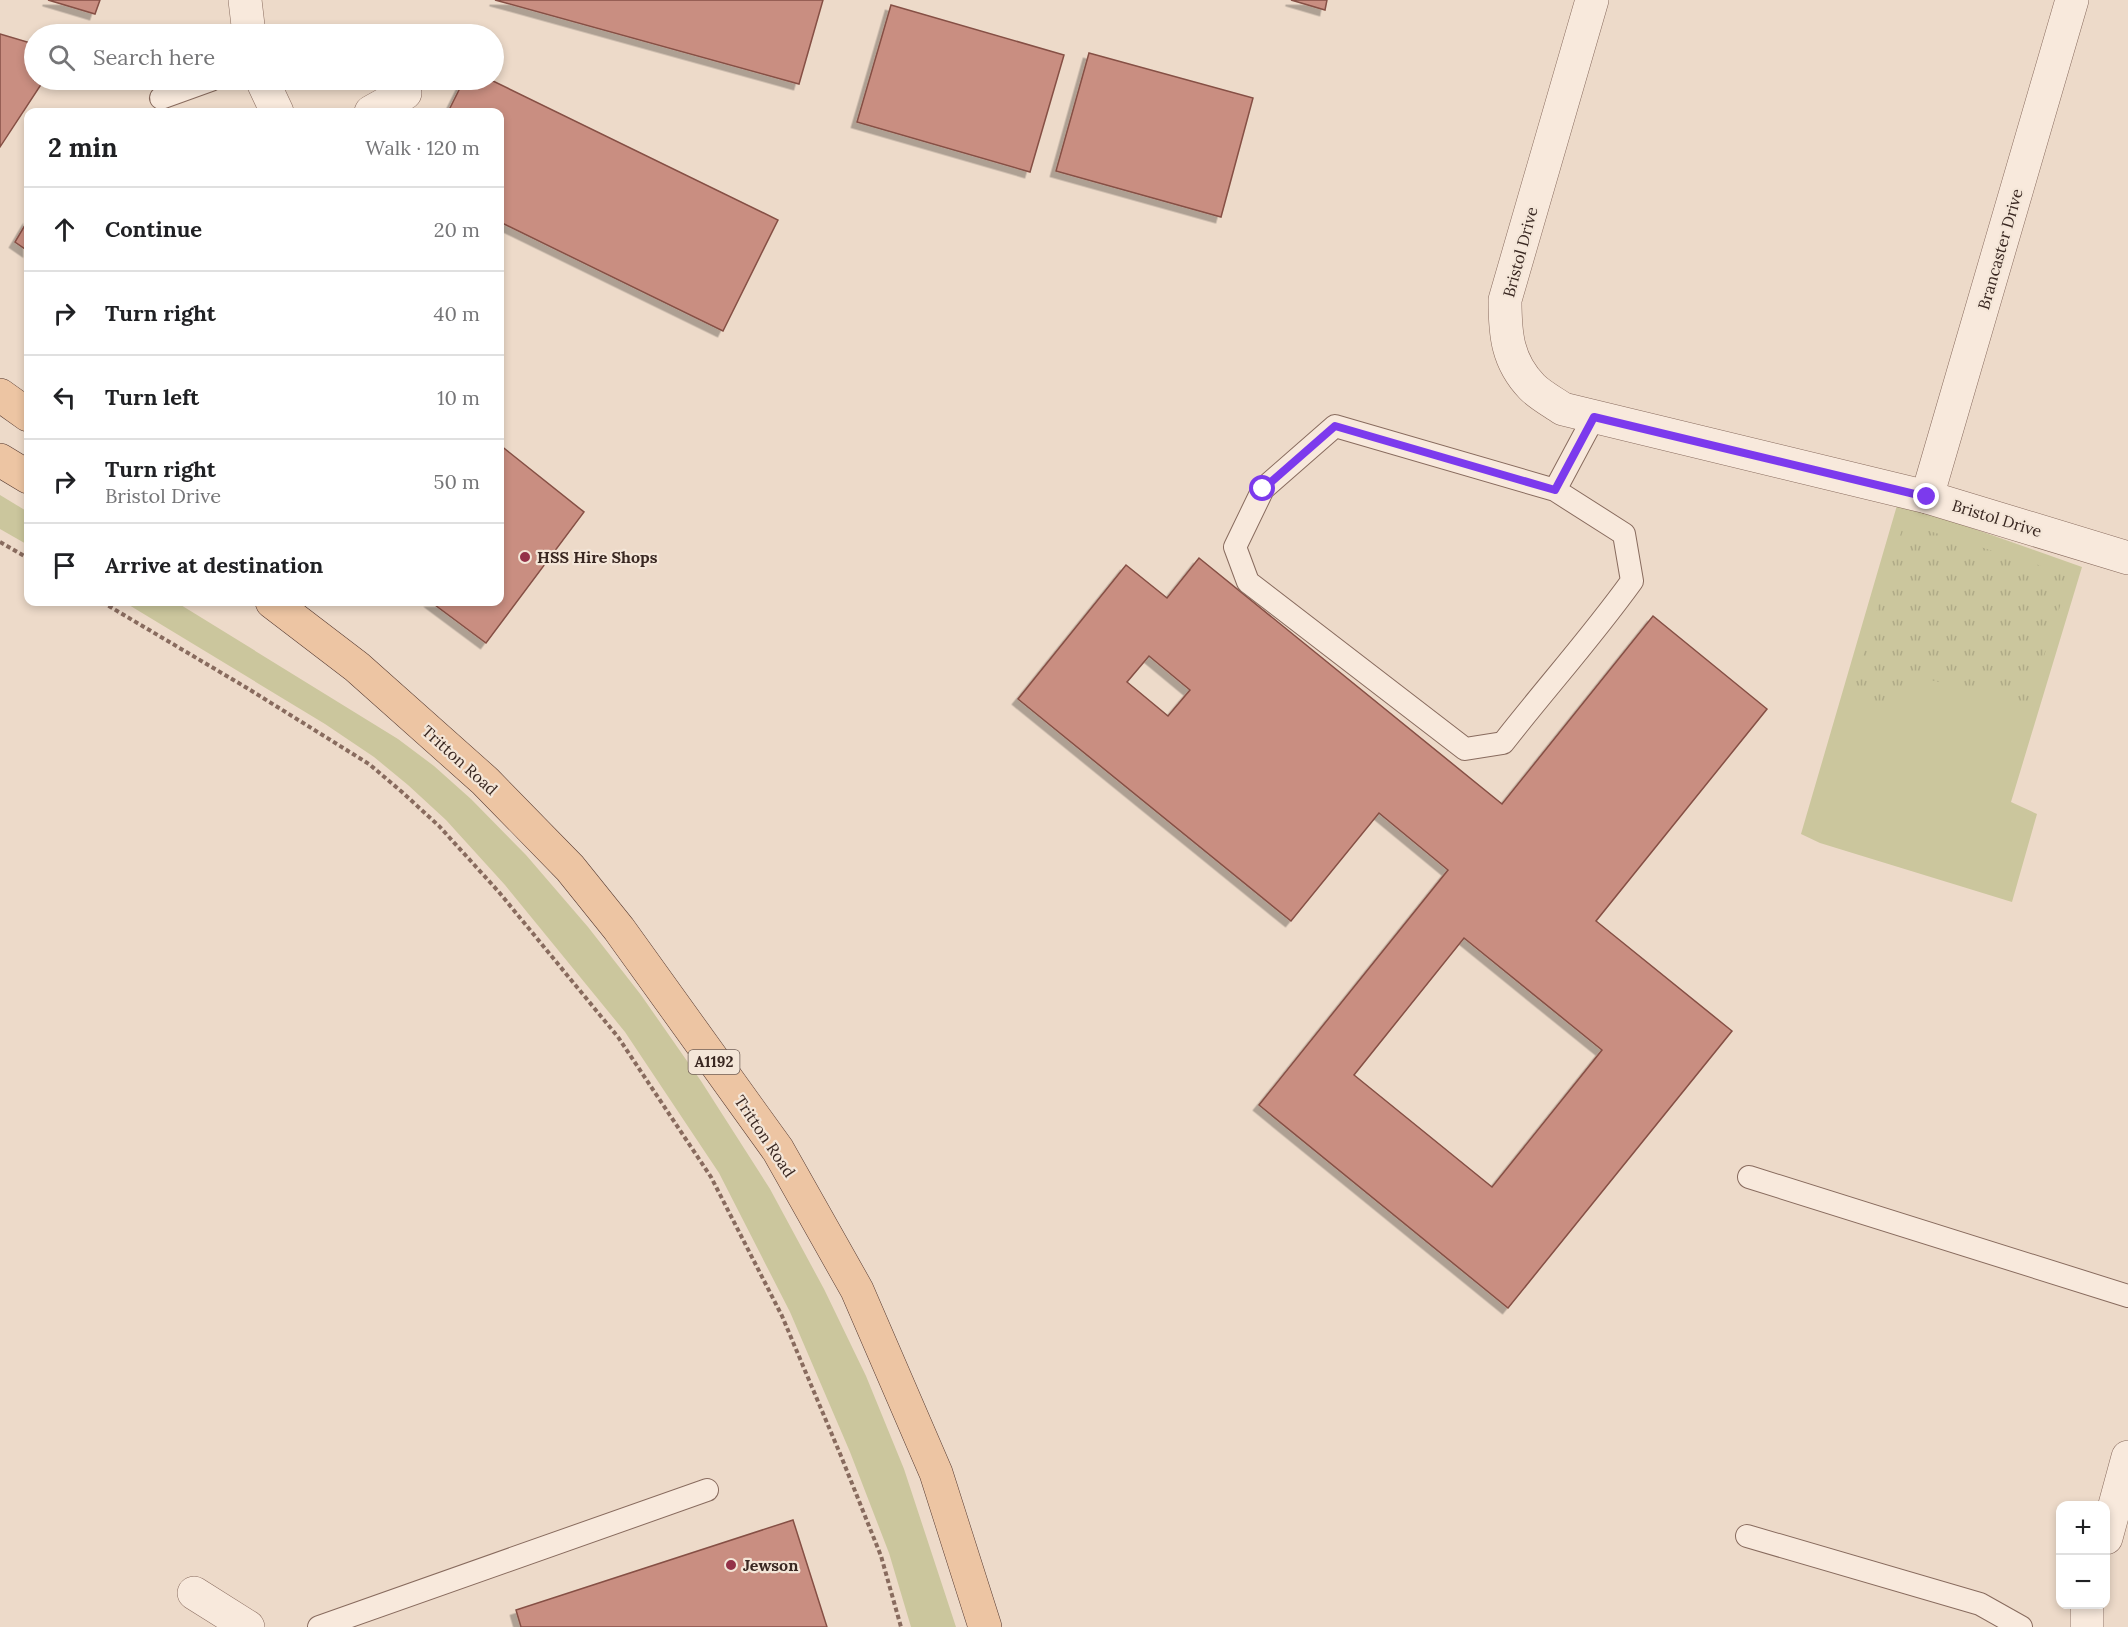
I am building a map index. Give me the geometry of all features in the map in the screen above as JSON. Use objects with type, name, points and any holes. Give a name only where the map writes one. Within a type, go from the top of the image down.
[{"type":"main road","points":[[0,395],[24,412]]},
{"type":"main road","points":[[0,460],[24,475]]},
{"type":"main road","name":"Tritton Road","points":[[275,606],[357,667],[485,781],[570,868],[619,929],[778,1150],[857,1290],[936,1473],[985,1627]]},
{"type":"street","points":[[245,0],[248,24]]},
{"type":"street","name":"Bristol Drive","points":[[1592,0],[1505,300],[1505,332],[1512,360],[1532,387],[1563,409],[1927,497],[2128,558]]},
{"type":"street","name":"Brancaster Drive","points":[[1927,497],[2072,0]]},
{"type":"street","points":[[267,90],[275,108]]},
{"type":"street","points":[[378,108],[405,93]]},
{"type":"street","points":[[2110,1523],[2128,1457]]},
{"type":"street","points":[[194,1593],[248,1627]]},
{"type":"street","points":[[2087,1609],[2087,1627]]},
{"type":"lane","points":[[161,98],[183,90]]},
{"type":"lane","points":[[1555,490],[1594,417]]},
{"type":"lane","points":[[1335,426],[1555,490],[1624,534],[1632,581],[1598,628],[1503,743],[1465,748],[1248,582],[1235,547],[1263,489],[1335,426]]},
{"type":"lane","points":[[1749,1177],[2128,1296]]},
{"type":"lane","points":[[319,1627],[707,1490]]},
{"type":"lane","points":[[1747,1536],[1980,1604],[2021,1627]]},
{"type":"path","points":[[0,542],[24,556]]},
{"type":"path","points":[[109,606],[369,764],[394,785],[439,826],[498,891],[618,1037],[711,1177],[782,1316],[881,1556],[902,1627]]},
{"type":"green space","points":[[0,495],[24,510],[24,543],[0,529]]},
{"type":"green space","points":[[1898,502],[2082,567],[2011,802],[2037,814],[2012,902],[1820,843],[1801,834]]},
{"type":"green space","points":[[1904,523],[2070,575],[2029,703],[1926,679],[1886,707],[1852,690]]},
{"type":"green space","points":[[131,606],[182,606],[398,739],[434,766],[471,799],[526,855],[588,927],[641,995],[701,1081],[770,1189],[824,1289],[866,1376],[904,1469],[956,1627],[911,1627],[889,1553],[850,1452],[790,1312],[719,1173],[625,1032],[505,885],[446,820],[374,757],[325,724]]},
{"type":"building","points":[[48,0],[100,0],[95,14]]},
{"type":"building","points":[[495,0],[823,0],[799,84]]},
{"type":"building","points":[[1291,0],[1327,0],[1325,10]]},
{"type":"building","points":[[891,5],[1064,55],[1030,172],[857,122]]},
{"type":"building","points":[[0,34],[24,41],[24,90],[37,90],[0,147]]},
{"type":"building","points":[[1089,53],[1253,98],[1221,217],[1056,171]]},
{"type":"building","points":[[504,86],[778,220],[723,331],[504,224],[504,108],[450,108],[459,90],[504,90]]},
{"type":"building","points":[[24,227],[24,248],[15,242]]},
{"type":"building","name":"HSS Hire Shops","points":[[504,448],[584,512],[486,643],[436,606],[504,606]]},
{"type":"building","points":[[1199,558],[1502,804],[1653,616],[1767,709],[1596,921],[1732,1031],[1508,1308],[1259,1105],[1448,870],[1379,813],[1291,921],[1018,699],[1126,565],[1167,598]],"holes":[[[1149,656],[1190,690],[1168,716],[1127,682]],[[1464,938],[1602,1050],[1492,1187],[1354,1075]]]},
{"type":"building","name":"Jewson","points":[[793,1520],[827,1627],[521,1627],[516,1610]]},
{"type":"place","name":"HSS Hire Shops","points":[[525,557]]},
{"type":"place","name":"Jewson","points":[[731,1565]]},
{"type":"route","points":[[1263,489],[1335,426],[1555,490],[1594,417],[1927,497]]}]
